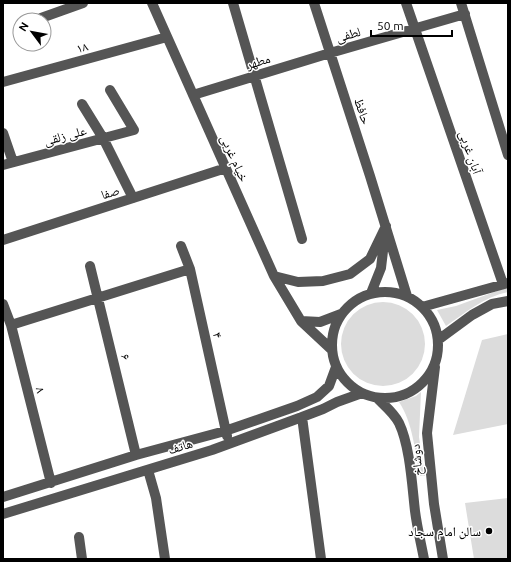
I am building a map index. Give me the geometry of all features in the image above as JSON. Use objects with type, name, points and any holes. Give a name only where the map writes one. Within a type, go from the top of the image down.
[{"type":"street","points":[[52,14],[83,3]]},
{"type":"street","name":"خیام غربی","points":[[152,3],[274,276],[301,321],[331,349]]},
{"type":"street","points":[[233,3],[302,239]]},
{"type":"street","name":"حافظ","points":[[314,3],[407,296]]},
{"type":"street","name":"آبان غربی","points":[[406,3],[505,284]]},
{"type":"street","points":[[461,3],[508,155]]},
{"type":"street","name":"لطفی","points":[[330,53],[465,14]]},
{"type":"street","name":"۱۸","points":[[3,82],[167,37]]},
{"type":"street","name":"مطهر","points":[[193,95],[330,53]]},
{"type":"street","name":"علی زلقی","points":[[3,165],[134,130],[110,90]]},
{"type":"street","points":[[82,104],[102,138],[133,198]]},
{"type":"street","points":[[3,134],[13,162]]},
{"type":"street","name":"صفا","points":[[3,240],[226,168]]},
{"type":"street","points":[[274,276],[298,282],[322,281],[350,274],[370,259],[386,226]]},
{"type":"street","points":[[371,293],[381,268],[386,226]]},
{"type":"street","name":"۴","points":[[181,246],[190,269],[230,443]]},
{"type":"street","name":"۶","points":[[90,266],[136,455]]},
{"type":"street","points":[[11,325],[190,269]]},
{"type":"street","points":[[422,307],[505,284]]},
{"type":"street","points":[[389,292],[407,296],[422,307],[433,322],[438,340],[436,358],[430,373],[414,389],[392,398],[377,398],[362,393],[346,382],[336,367],[331,349],[333,331],[341,314],[354,301],[371,293],[389,292]]},
{"type":"street","points":[[438,340],[472,314],[492,304],[508,301]]},
{"type":"street","name":"۸","points":[[3,304],[11,325],[51,483]]},
{"type":"street","points":[[301,321],[320,322],[341,314]]},
{"type":"street","name":"دوشاخ","points":[[436,358],[427,433],[434,504],[443,559]]},
{"type":"street","name":"هاتف","points":[[3,497],[136,455],[226,430],[297,406],[317,397],[329,386],[336,367]]},
{"type":"street","name":"هاتف","points":[[3,514],[148,470],[230,443],[362,393]]},
{"type":"street","points":[[317,397],[323,409]]},
{"type":"street","name":"دوشاخ","points":[[377,398],[399,423],[404,436],[424,559]]},
{"type":"street","points":[[302,417],[321,559]]},
{"type":"street","points":[[148,470],[156,498],[165,559]]},
{"type":"street","points":[[79,537],[82,559]]},
{"type":"shaded area","points":[[508,287],[508,292],[499,294],[483,302],[446,326],[437,310],[456,306]]},
{"type":"shaded area","points":[[383,302],[399,305],[413,314],[422,328],[425,344],[422,360],[413,374],[399,383],[383,386],[367,383],[353,374],[344,360],[341,344],[344,328],[353,314],[367,305]]},
{"type":"shaded area","points":[[508,334],[508,424],[453,435],[482,340]]},
{"type":"shaded area","points":[[421,392],[419,437],[425,476],[420,476],[410,428],[404,410],[399,402],[416,396]]},
{"type":"shaded area","name":"سالن امام سجاد","points":[[508,498],[508,559],[474,559],[465,503]]},
{"type":"place","name":"سالن امام سجاد","points":[[489,531]]}]
